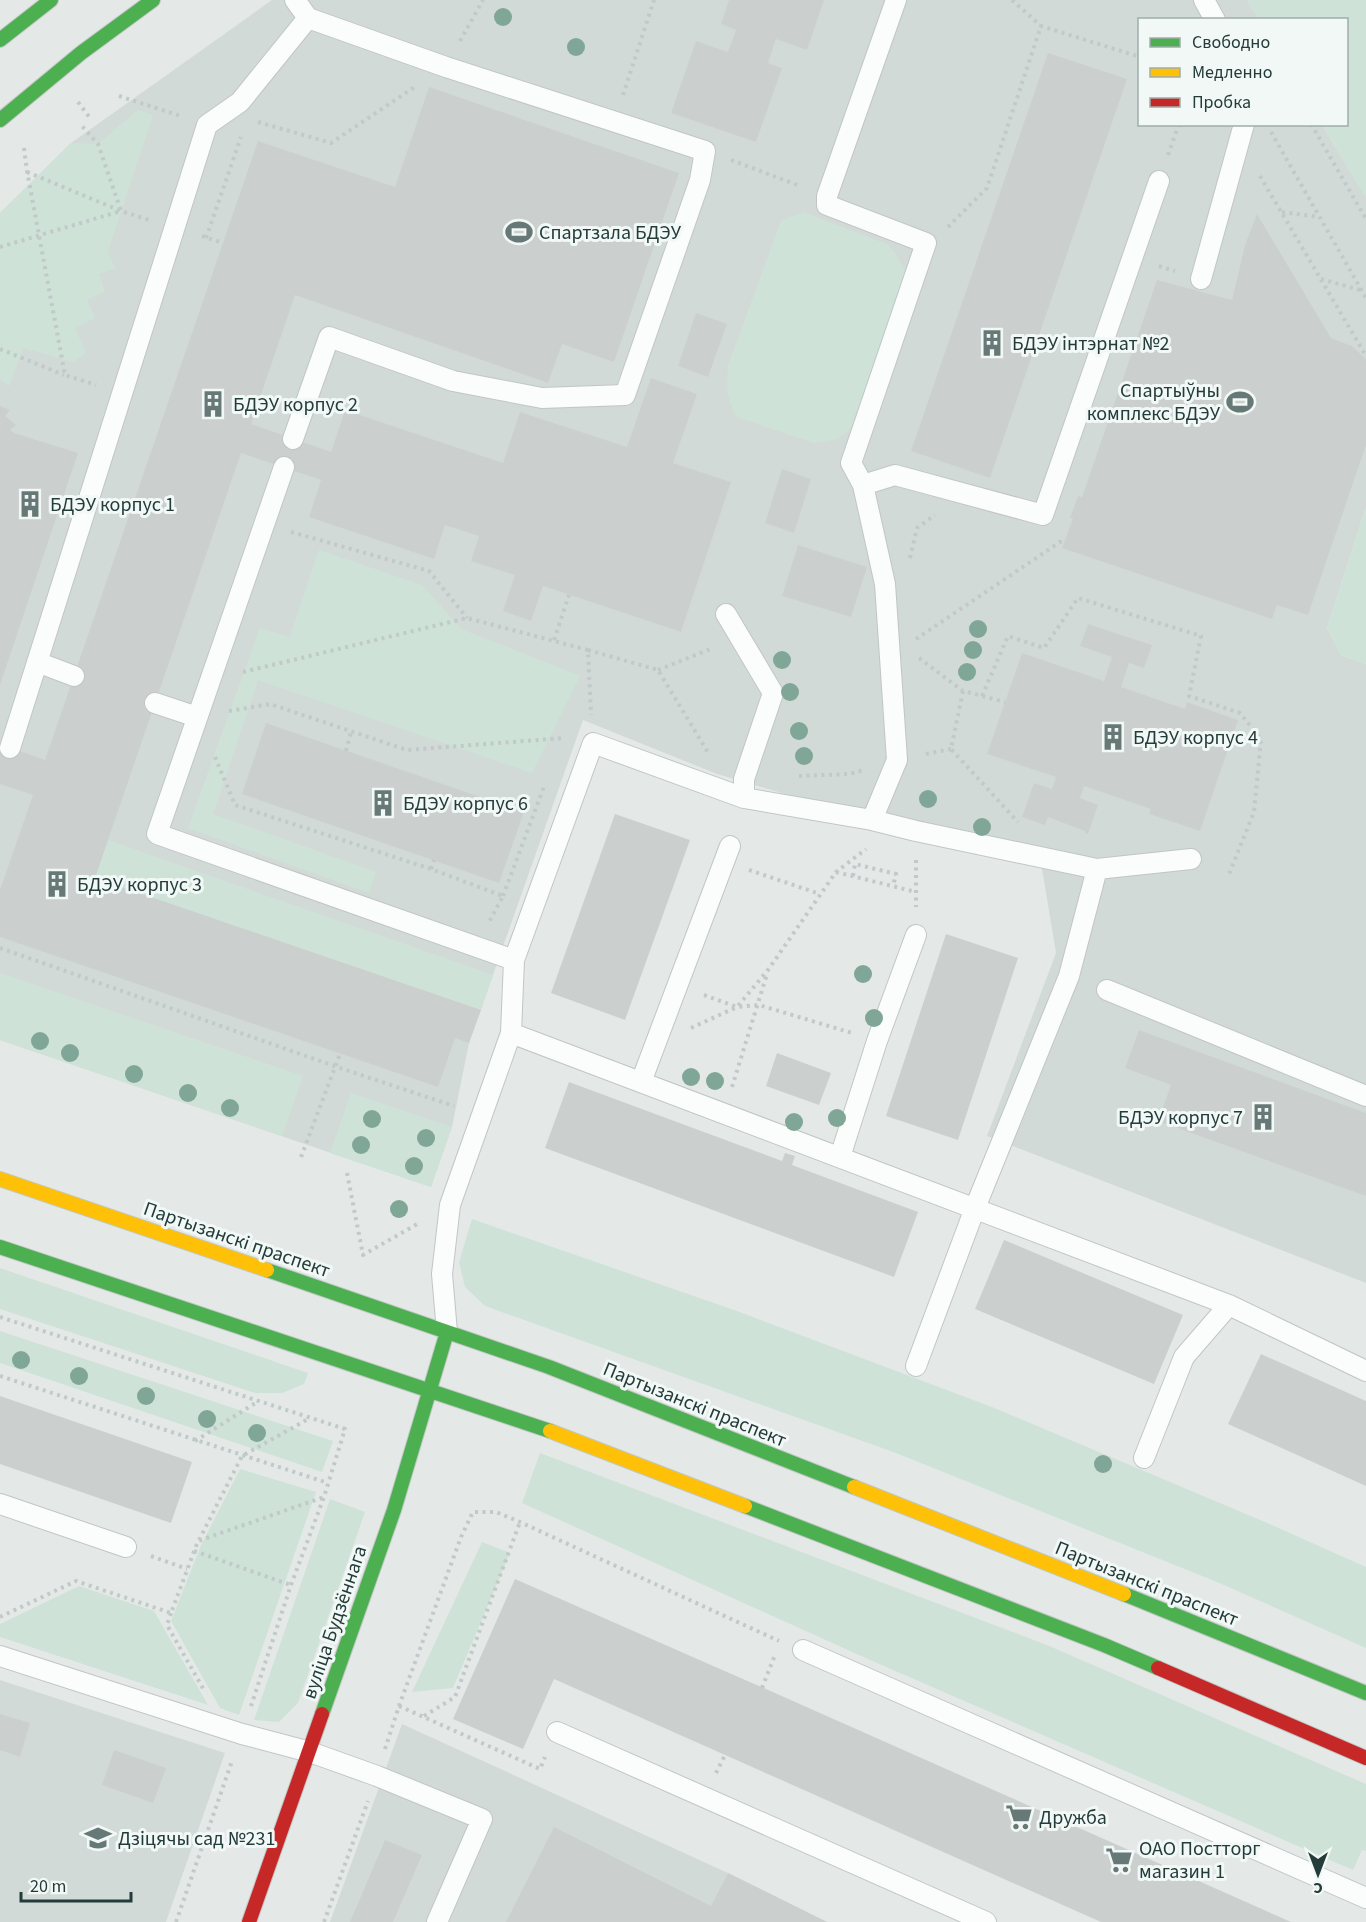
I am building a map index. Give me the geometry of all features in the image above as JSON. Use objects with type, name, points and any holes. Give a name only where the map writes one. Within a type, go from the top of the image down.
[{"type":"main road","points":[[0,40],[51,0]]},
{"type":"main road","points":[[0,120],[81,53],[153,0]]},
{"type":"main road","name":"Партызанскі праспект","points":[[0,1179],[549,1367],[1135,1598],[1366,1693]]},
{"type":"main road","points":[[0,1246],[529,1423],[1104,1645],[1366,1758]]},
{"type":"main road","name":"вуліца Будзённага","points":[[249,1922],[394,1510],[447,1332]]},
{"type":"lane","points":[[293,439],[329,337],[453,381],[542,398],[625,395],[700,180],[705,151],[446,67],[308,18],[295,0]]},
{"type":"lane","points":[[872,820],[897,760],[885,584],[863,485],[851,463],[926,243],[827,205],[827,196],[896,0]]},
{"type":"lane","points":[[1204,0],[1214,18]]},
{"type":"lane","points":[[10,748],[207,125],[240,102],[308,18]]},
{"type":"lane","points":[[1201,279],[1243,126]]},
{"type":"lane","points":[[863,485],[895,475],[1042,515],[1159,181]]},
{"type":"lane","points":[[284,467],[157,834],[514,960]]},
{"type":"lane","points":[[726,614],[773,693],[744,778],[744,798]]},
{"type":"lane","points":[[37,662],[74,676]]},
{"type":"lane","points":[[155,703],[197,717]]},
{"type":"lane","points":[[447,1332],[442,1274],[450,1205],[511,1033],[514,960],[593,743],[744,798],[872,820],[1097,869],[1191,859]]},
{"type":"lane","points":[[641,1082],[727,854]]},
{"type":"lane","points":[[916,1366],[975,1208],[1069,976],[1097,869]]},
{"type":"lane","points":[[840,1157],[877,1041],[916,935]]},
{"type":"lane","points":[[1107,990],[1366,1096]]},
{"type":"lane","points":[[511,1033],[1229,1305],[1366,1371]]},
{"type":"lane","points":[[1144,1458],[1185,1357],[1229,1305]]},
{"type":"lane","points":[[0,1504],[126,1547]]},
{"type":"lane","points":[[802,1650],[1366,1898]]},
{"type":"lane","points":[[0,1656],[233,1731],[310,1752],[377,1776],[482,1819],[437,1922]]},
{"type":"lane","points":[[557,1732],[986,1922]]},
{"type":"path","points":[[248,119],[331,143],[446,67],[483,0]]},
{"type":"path","points":[[615,121],[654,0]]},
{"type":"path","points":[[1012,0],[1041,26],[1138,56]]},
{"type":"path","points":[[945,230],[987,188],[1041,26]]},
{"type":"path","points":[[119,96],[156,108]]},
{"type":"path","points":[[81,125],[98,144],[121,211]]},
{"type":"path","points":[[1173,139],[1178,126]]},
{"type":"path","points":[[1312,126],[1366,219]]},
{"type":"path","points":[[206,238],[244,130]]},
{"type":"path","points":[[1270,130],[1366,298]]},
{"type":"path","points":[[24,148],[65,375]]},
{"type":"path","points":[[745,165],[809,190]]},
{"type":"path","points":[[1257,170],[1366,356]]},
{"type":"path","points":[[27,171],[121,211],[223,243]]},
{"type":"path","points":[[0,247],[121,211]]},
{"type":"path","points":[[1281,212],[1320,217]]},
{"type":"path","points":[[1321,279],[1362,291]]},
{"type":"path","points":[[0,349],[65,375],[122,393]]},
{"type":"path","points":[[909,563],[917,528],[939,512]]},
{"type":"path","points":[[1042,515],[1060,542],[1049,539]]},
{"type":"path","points":[[264,524],[429,572],[467,618]]},
{"type":"path","points":[[554,640],[569,594]]},
{"type":"path","points":[[982,696],[1008,636],[1044,648],[1078,598],[1201,636],[1189,696],[1240,712],[1261,739],[1254,812],[1229,874]]},
{"type":"path","points":[[210,680],[467,618],[658,670],[740,638]]},
{"type":"path","points":[[503,896],[430,869],[235,805],[197,717],[270,704],[407,750],[562,737],[575,742],[593,743],[588,650]]},
{"type":"path","points":[[912,653],[963,691],[1005,702]]},
{"type":"path","points":[[658,670],[709,755]]},
{"type":"path","points":[[963,691],[951,749],[1038,845],[1040,857]]},
{"type":"path","points":[[346,751],[351,732]]},
{"type":"path","points":[[558,748],[562,737]]},
{"type":"path","points":[[789,777],[850,774]]},
{"type":"path","points":[[477,946],[503,896],[546,780]]},
{"type":"path","points":[[737,1007],[768,970],[836,872],[895,826]]},
{"type":"path","points":[[916,831],[916,935]]},
{"type":"path","points":[[727,854],[820,894]]},
{"type":"path","points":[[430,869],[435,860]]},
{"type":"path","points":[[853,876],[855,864],[896,874],[893,886]]},
{"type":"path","points":[[836,872],[916,892]]},
{"type":"path","points":[[0,948],[482,1116]]},
{"type":"path","points":[[724,1113],[768,970]]},
{"type":"path","points":[[678,986],[737,1007]]},
{"type":"path","points":[[658,1038],[681,1033],[737,1007],[759,1005],[877,1041]]},
{"type":"path","points":[[302,1157],[340,1054]]},
{"type":"path","points":[[346,1173],[363,1256],[450,1205]]},
{"type":"path","points":[[0,1317],[345,1429],[324,1497],[233,1731],[176,1922]]},
{"type":"path","points":[[0,1376],[328,1483]]},
{"type":"path","points":[[195,1441],[258,1401]]},
{"type":"path","points":[[233,1731],[167,1625],[198,1541],[242,1456],[310,1418]]},
{"type":"path","points":[[198,1541],[324,1497]]},
{"type":"path","points":[[324,1922],[377,1776],[399,1706],[461,1537],[474,1512],[496,1512],[520,1522],[781,1642]]},
{"type":"path","points":[[424,1716],[455,1697],[520,1522]]},
{"type":"path","points":[[126,1547],[187,1569]]},
{"type":"path","points":[[194,1551],[291,1585]]},
{"type":"path","points":[[0,1617],[76,1581],[171,1613]]},
{"type":"path","points":[[399,1706],[540,1769],[557,1732]]},
{"type":"shaded area","points":[[272,0],[1247,0],[1258,18],[1138,18],[1138,126],[1323,126],[1366,197],[1366,507],[1327,628],[1341,655],[1366,664],[1366,1283],[987,1136],[1056,953],[1040,857],[895,826],[717,774],[583,720],[469,1043],[452,1127],[431,1187],[0,1040],[0,213],[71,143]]},
{"type":"shaded area","name":"Дзіцячы сад №231","points":[[0,1680],[225,1753],[166,1922],[0,1922]]},
{"type":"shaded area","points":[[402,1724],[728,1873],[827,1922],[330,1922]]},
{"type":"green space","points":[[1247,0],[1366,0],[1366,197],[1323,126],[1348,126],[1348,18],[1258,18]]},
{"type":"green space","points":[[138,110],[153,115],[108,251],[115,268],[99,274],[105,291],[87,300],[95,318],[75,328],[86,353],[73,362],[23,348],[9,386],[0,379],[0,213],[71,143],[98,144]]},
{"type":"green space","points":[[803,212],[889,245],[908,274],[854,426],[837,439],[814,443],[737,417],[729,398],[728,387],[728,366],[781,221]]},
{"type":"green space","points":[[1366,507],[1366,664],[1341,655],[1327,628]]},
{"type":"green space","points":[[319,550],[422,585],[461,629],[580,676],[532,773],[258,680],[213,814],[376,872],[369,893],[188,828],[260,628],[290,637]]},
{"type":"green space","points":[[108,840],[493,975],[481,1010],[95,878]]},
{"type":"green space","points":[[0,973],[303,1076],[282,1136],[0,1040]]},
{"type":"green space","points":[[351,1093],[452,1127],[431,1187],[330,1153]]},
{"type":"green space","points":[[472,1219],[737,1311],[992,1407],[1366,1567],[1366,1648],[1217,1582],[896,1453],[485,1306],[465,1287],[459,1262]]},
{"type":"green space","points":[[0,1268],[308,1373],[304,1384],[282,1393],[255,1393],[0,1309]]},
{"type":"green space","points":[[0,1331],[333,1441],[322,1472],[0,1363]]},
{"type":"green space","points":[[540,1453],[1047,1645],[1366,1784],[1366,1851],[1362,1850],[1353,1870],[870,1660],[522,1503]]},
{"type":"green space","points":[[240,1469],[316,1492],[239,1715],[220,1708],[171,1621],[201,1545]]},
{"type":"green space","points":[[330,1499],[365,1512],[298,1703],[279,1722],[254,1720]]},
{"type":"green space","points":[[482,1542],[510,1553],[453,1688],[412,1692]]},
{"type":"green space","points":[[79,1586],[154,1611],[208,1705],[0,1637],[0,1624]]},
{"type":"building","points":[[729,0],[824,0],[807,50],[776,39],[768,63],[782,68],[756,142],[671,113],[696,41],[728,52],[736,30],[721,24]]},
{"type":"building","name":"БДЭУ інтэрнат №2","points":[[1048,53],[1127,79],[990,478],[911,451]]},
{"type":"building","points":[[429,87],[679,173],[614,362],[562,344],[548,383],[295,295],[251,424],[331,452],[345,410],[503,463],[520,412],[627,447],[651,378],[697,394],[673,463],[731,482],[681,632],[543,586],[531,621],[503,611],[515,575],[471,561],[479,536],[445,525],[434,559],[309,517],[321,480],[241,453],[95,878],[481,1010],[469,1043],[455,1038],[438,1087],[0,937],[0,890],[33,795],[0,784],[0,744],[45,760],[258,141],[395,187]]},
{"type":"building","name":"Спартыўны комплекс БДЭУ","points":[[1257,214],[1331,338],[1352,346],[1366,359],[1366,445],[1308,615],[1277,605],[1272,619],[1062,548],[1073,519],[1070,518],[1078,496],[1082,497],[1157,280],[1232,300],[1245,245]]},
{"type":"building","points":[[696,313],[727,324],[708,377],[678,366]]},
{"type":"building","name":"БДЭУ корпус 1","points":[[0,406],[10,410],[5,416],[16,425],[10,430],[14,433],[78,453],[0,685]]},
{"type":"building","points":[[782,469],[811,479],[794,533],[765,523]]},
{"type":"building","points":[[798,545],[867,567],[851,617],[782,596]]},
{"type":"building","name":"БДЭУ корпус 4","points":[[1088,624],[1152,645],[1144,668],[1129,663],[1121,687],[1185,709],[1187,702],[1238,720],[1200,831],[1149,814],[1151,809],[1084,786],[1080,798],[1098,805],[1088,834],[1048,817],[1045,825],[1022,817],[1034,783],[1052,789],[1056,777],[987,754],[1022,653],[1104,681],[1112,657],[1080,646]]},
{"type":"building","name":"БДЭУ корпус 6","points":[[266,723],[524,812],[499,883],[242,794]]},
{"type":"building","points":[[615,814],[690,840],[625,1020],[551,993]]},
{"type":"building","points":[[946,934],[1018,958],[958,1140],[886,1116]]},
{"type":"building","name":"БДЭУ корпус 7","points":[[1139,1030],[1366,1113],[1366,1196],[1158,1121],[1171,1085],[1125,1068]]},
{"type":"building","points":[[777,1053],[831,1073],[819,1105],[766,1086]]},
{"type":"building","points":[[569,1082],[782,1161],[785,1153],[795,1156],[792,1165],[918,1212],[894,1277],[545,1148]]},
{"type":"building","points":[[1004,1240],[1183,1315],[1154,1384],[975,1309]]},
{"type":"building","points":[[1261,1354],[1366,1401],[1366,1486],[1228,1424]]},
{"type":"building","points":[[0,1396],[192,1462],[171,1523],[0,1464]]},
{"type":"building","points":[[515,1579],[1291,1922],[1101,1922],[554,1679],[523,1749],[453,1719]]},
{"type":"building","points":[[0,1714],[30,1723],[20,1757],[0,1750]]},
{"type":"building","points":[[114,1750],[166,1768],[153,1803],[102,1785]]},
{"type":"building","points":[[554,1827],[711,1906],[728,1873],[827,1922],[506,1922]]},
{"type":"building","points":[[385,1840],[422,1855],[393,1922],[350,1922]]},
{"type":"traffic: fast","points":[[0,40],[51,0]]},
{"type":"traffic: fast","points":[[0,120],[81,53],[153,0]]},
{"type":"traffic: fast","points":[[0,1247],[550,1431]]},
{"type":"traffic: fast","points":[[267,1270],[549,1367],[854,1487]]},
{"type":"traffic: fast","points":[[322,1714],[394,1510],[447,1332]]},
{"type":"traffic: fast","points":[[745,1506],[1158,1668]]},
{"type":"traffic: fast","points":[[1124,1594],[1366,1693]]},
{"type":"traffic: slow","points":[[0,1179],[267,1270]]},
{"type":"traffic: slow","points":[[550,1431],[745,1506]]},
{"type":"traffic: slow","points":[[854,1487],[1124,1594]]},
{"type":"traffic: jam","points":[[1158,1668],[1366,1758]]},
{"type":"traffic: jam","points":[[249,1922],[322,1714]]},
{"type":"place","name":"Спартзала БДЭУ","points":[[519,232]]},
{"type":"place","name":"БДЭУ інтэрнат №2","points":[[992,343]]},
{"type":"place","name":"Спартыўны комплекс БДЭУ","points":[[1240,402]]},
{"type":"place","name":"БДЭУ корпус 2","points":[[213,404]]},
{"type":"place","name":"БДЭУ корпус 1","points":[[30,504]]},
{"type":"place","name":"БДЭУ корпус 4","points":[[1113,737]]},
{"type":"place","name":"БДЭУ корпус 6","points":[[383,803]]},
{"type":"place","name":"БДЭУ корпус 3","points":[[57,884]]},
{"type":"place","name":"БДЭУ корпус 7","points":[[1263,1117]]},
{"type":"place","name":"Дружба","points":[[1019,1817]]},
{"type":"place","name":"Дзіцячы сад №231","points":[[98,1838]]},
{"type":"place","name":"ОАО Постторг магазин 1","points":[[1119,1860]]}]
